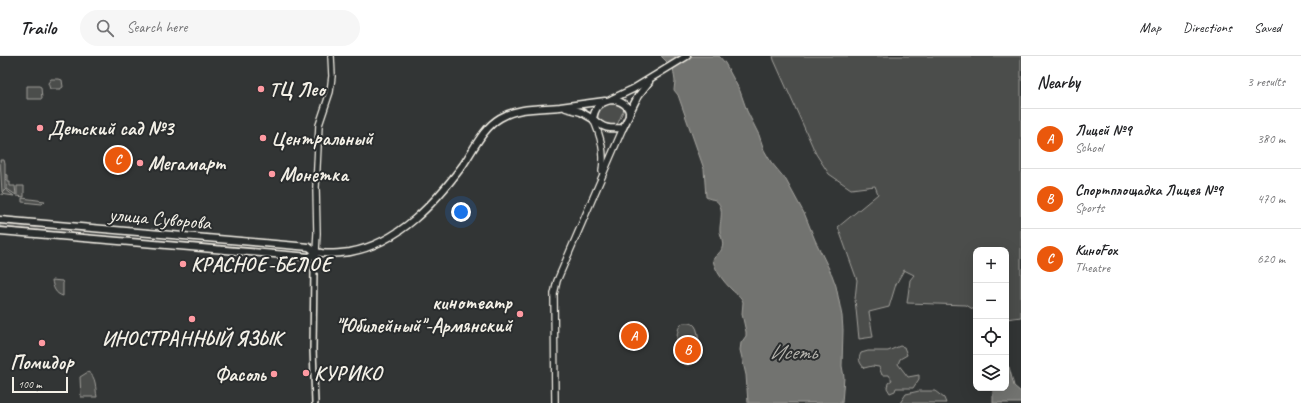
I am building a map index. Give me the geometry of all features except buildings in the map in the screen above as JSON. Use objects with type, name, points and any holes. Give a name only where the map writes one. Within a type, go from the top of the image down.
[{"type":"main road","points":[[316,252],[318,137],[319,125],[330,92],[332,76],[331,56]]},
{"type":"main road","points":[[600,180],[604,156],[601,137],[593,119],[596,107],[625,94],[688,56]]},
{"type":"main road","points":[[555,403],[554,300],[557,281],[629,114],[641,91],[660,72]]},
{"type":"main road","points":[[608,101],[623,103],[627,107],[629,114]]},
{"type":"main road","name":"улица Суворова","points":[[0,220],[309,247],[316,252],[336,253],[358,250],[372,246],[387,239],[403,229],[421,214],[442,192],[484,132],[504,116],[515,111],[608,101]]},
{"type":"main road","points":[[560,107],[581,112],[604,127],[611,129],[623,128]]},
{"type":"main road","name":"улица Суворова","points":[[0,231],[310,257],[316,252]]},
{"type":"street","points":[[315,403],[313,349],[314,270],[316,252]]},
{"type":"shaded area","points":[[773,56],[1021,56],[1021,317],[1009,319],[1009,247],[973,247],[973,309],[966,305],[907,303],[910,280],[914,275],[904,270],[896,284],[889,307],[869,312],[873,337],[859,339],[855,299],[857,280],[838,227],[878,194],[875,186],[851,189],[829,174],[816,154]]},
{"type":"shaded area","points":[[51,79],[62,80],[63,87],[60,89],[50,89],[48,83]]},
{"type":"shaded area","points":[[27,86],[41,87],[42,99],[27,99]]},
{"type":"shaded area","points":[[609,104],[616,104],[624,109],[616,125],[606,124],[598,118],[600,108]]},
{"type":"shaded area","points":[[0,160],[4,160],[5,164],[5,189],[14,196],[1,194],[5,190],[2,192]]},
{"type":"shaded area","points":[[6,174],[8,175],[8,182],[10,182],[10,186],[15,186],[16,195],[7,189]]},
{"type":"shaded area","points":[[17,186],[24,186],[24,197],[17,196]]},
{"type":"shaded area","points":[[22,198],[45,201],[42,204],[22,202]]},
{"type":"shaded area","points":[[0,224],[83,231],[83,234],[0,227]]},
{"type":"shaded area","points":[[52,280],[62,281],[63,296],[56,292]]},
{"type":"shaded area","points":[[683,323],[693,324],[698,333],[699,348],[697,361],[690,365],[685,365],[681,361],[677,350],[678,330]]},
{"type":"shaded area","points":[[900,346],[904,347],[907,355],[900,359],[898,364],[908,377],[919,375],[919,379],[913,388],[896,388],[895,391],[890,393],[887,388],[888,383],[892,380],[889,375],[882,375],[879,367],[872,366],[864,368],[859,359],[861,353],[868,351],[888,351]]},
{"type":"shaded area","points":[[88,372],[93,377],[97,397],[81,397],[80,377]]},
{"type":"shaded area","points":[[919,391],[935,391],[944,398],[946,403],[900,403],[906,394]]},
{"type":"water","name":"Исеть","points":[[661,56],[719,56],[725,63],[740,91],[764,150],[771,162],[786,180],[805,215],[832,275],[836,286],[842,316],[842,366],[844,377],[842,403],[748,403],[746,375],[740,350],[741,343],[746,336],[742,314],[743,302],[720,276],[713,260],[723,246],[720,232],[720,207],[715,200],[706,197],[704,169],[678,95],[674,90],[675,81],[673,68]]},
{"type":"water","points":[[1009,367],[1014,386],[1021,392],[1021,403],[993,403],[993,391],[1009,391]]},
{"type":"place","name":"ТЦ Лео","points":[[261,89]]},
{"type":"place","name":"Детский сад №3","points":[[40,128]]},
{"type":"place","name":"Центральный","points":[[263,138]]},
{"type":"place","name":"КиноFox","points":[[118,160]]},
{"type":"place","name":"Мегамарт","points":[[140,163]]},
{"type":"place","name":"Монетка","points":[[272,174]]},
{"type":"place","name":"КРАСНОЕ-БЕЛОЕ","points":[[183,264]]},
{"type":"place","name":"кинотеатр \"Юбилейный\"-Армянский","points":[[520,314]]},
{"type":"place","name":"ИНОСТРАННЫЙ ЯЗЫК","points":[[192,319]]},
{"type":"place","name":"Лицей №9","points":[[634,336]]},
{"type":"place","name":"Помидор","points":[[42,343]]},
{"type":"place","name":"Спортплощадка Лицея №9","points":[[688,350]]},
{"type":"place","name":"КУРИКО","points":[[306,373]]},
{"type":"place","name":"Фасоль","points":[[274,374]]}]
